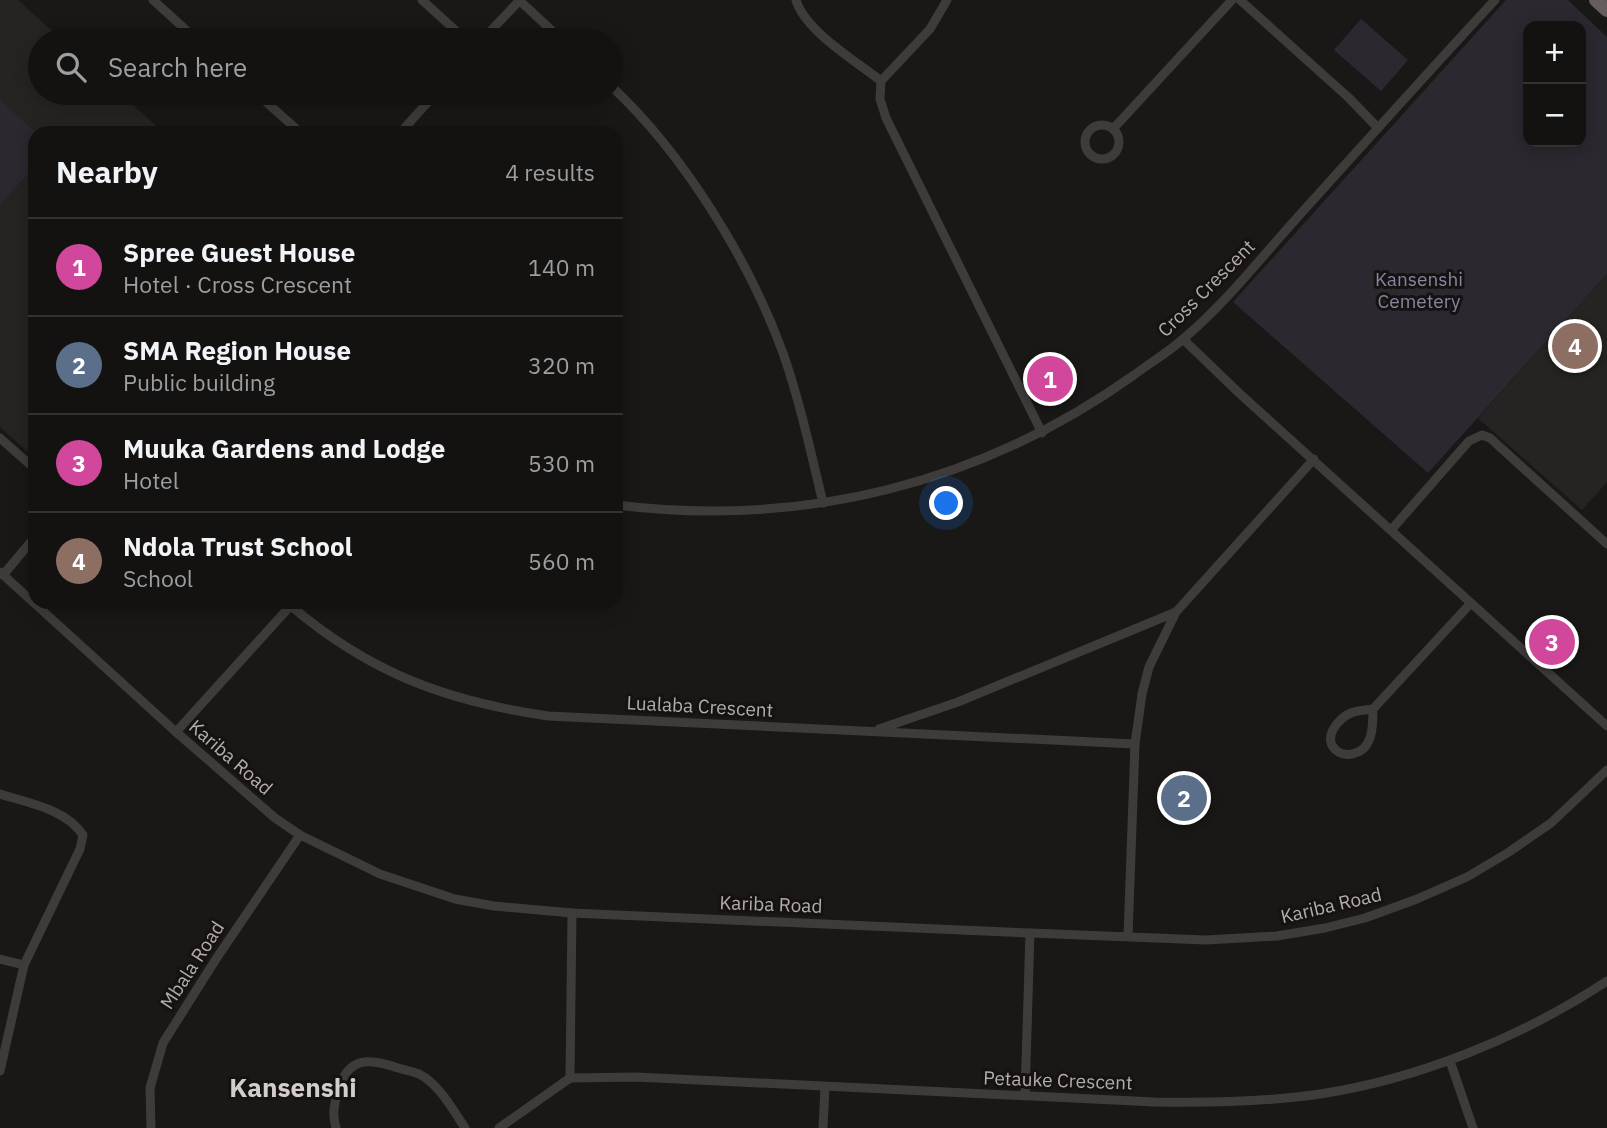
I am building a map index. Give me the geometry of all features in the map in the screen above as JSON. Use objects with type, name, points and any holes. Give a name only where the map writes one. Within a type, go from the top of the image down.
[{"type":"highway","points":[[1595,0],[1607,10]]},
{"type":"street","points":[[153,0],[184,28]]},
{"type":"street","points":[[422,0],[453,28]]},
{"type":"street","points":[[493,28],[520,0],[549,28]]},
{"type":"street","points":[[796,0],[801,12],[828,40],[881,80]]},
{"type":"street","points":[[947,0],[930,29],[881,80],[880,99],[886,118],[1042,433]]},
{"type":"street","points":[[1114,128],[1232,0]]},
{"type":"street","points":[[1241,0],[1349,97],[1378,128]]},
{"type":"street","name":"Cross Crescent","points":[[623,506],[709,512],[823,503],[920,482],[1042,433],[1116,387],[1183,339],[1250,270],[1495,0]]},
{"type":"street","points":[[623,99],[671,153],[711,207],[753,283],[782,352],[801,411],[823,503]]},
{"type":"street","points":[[270,105],[293,126]]},
{"type":"street","points":[[406,126],[425,105]]},
{"type":"street","points":[[1183,339],[1607,726]]},
{"type":"street","points":[[1392,529],[1469,441],[1482,435],[1490,438],[1607,544]]},
{"type":"street","points":[[0,438],[28,464]]},
{"type":"street","points":[[1128,936],[1135,744],[1144,680],[1176,612],[1314,459]]},
{"type":"street","points":[[1,573],[28,544]]},
{"type":"street","name":"Kariba Road","points":[[1,573],[28,598]]},
{"type":"street","points":[[1373,709],[1372,733],[1368,743],[1353,754],[1337,751],[1332,745],[1331,735],[1335,726],[1351,713],[1373,709],[1472,603]]},
{"type":"street","name":"Kariba Road","points":[[41,609],[176,732],[275,818],[300,835],[380,874],[420,889],[494,906],[572,913],[1030,933],[1206,940],[1252,939],[1325,928],[1384,912],[1467,877],[1564,813],[1607,771]]},
{"type":"street","points":[[176,732],[287,609]]},
{"type":"street","name":"Lualaba Crescent","points":[[297,609],[316,627],[378,666],[412,683],[481,705],[548,716],[1135,744]]},
{"type":"street","points":[[871,732],[922,716],[1035,672],[1176,612]]},
{"type":"street","points":[[922,716],[923,734]]},
{"type":"street","points":[[0,794],[57,813],[77,827],[83,835],[80,849],[24,965],[0,1071]]},
{"type":"street","name":"Mbala Road","points":[[151,1128],[150,1088],[163,1043],[300,835]]},
{"type":"street","points":[[499,1128],[569,1078],[572,913]]},
{"type":"street","points":[[1025,1096],[1030,933]]},
{"type":"street","points":[[0,959],[24,965]]},
{"type":"street","name":"Petauke Crescent","points":[[569,1078],[636,1077],[1190,1103],[1292,1097],[1334,1091],[1450,1061],[1562,1010],[1607,981]]},
{"type":"street","points":[[336,1128],[332,1111],[341,1080],[350,1068],[364,1060],[381,1062],[419,1074],[431,1083],[465,1128]]},
{"type":"street","points":[[1450,1061],[1473,1128]]},
{"type":"street","points":[[823,1128],[825,1087]]},
{"type":"shaded area","points":[[0,0],[18,0],[49,28],[28,28],[28,105],[133,105],[156,126],[28,126],[28,452],[0,427]]},
{"type":"shaded area","points":[[1607,274],[1607,482],[1582,510],[1478,418]]},
{"type":"green space","name":"Kansenshi Cemetery","points":[[1506,0],[1568,0],[1607,37],[1607,274],[1428,473],[1233,302]]},
{"type":"green space","points":[[1361,19],[1408,60],[1381,91],[1334,50]]},
{"type":"green space","points":[[0,100],[28,126],[28,174],[0,204]]},
{"type":"place","name":"Ndola Trust School","points":[[1575,346]]},
{"type":"place","name":"Spree Guest House","points":[[1050,379]]},
{"type":"place","name":"Muuka Gardens and Lodge","points":[[1552,642]]},
{"type":"place","name":"SMA Region House","points":[[1184,798]]},
{"type":"district","name":"Kansenshi","points":[[293,1088]]}]
